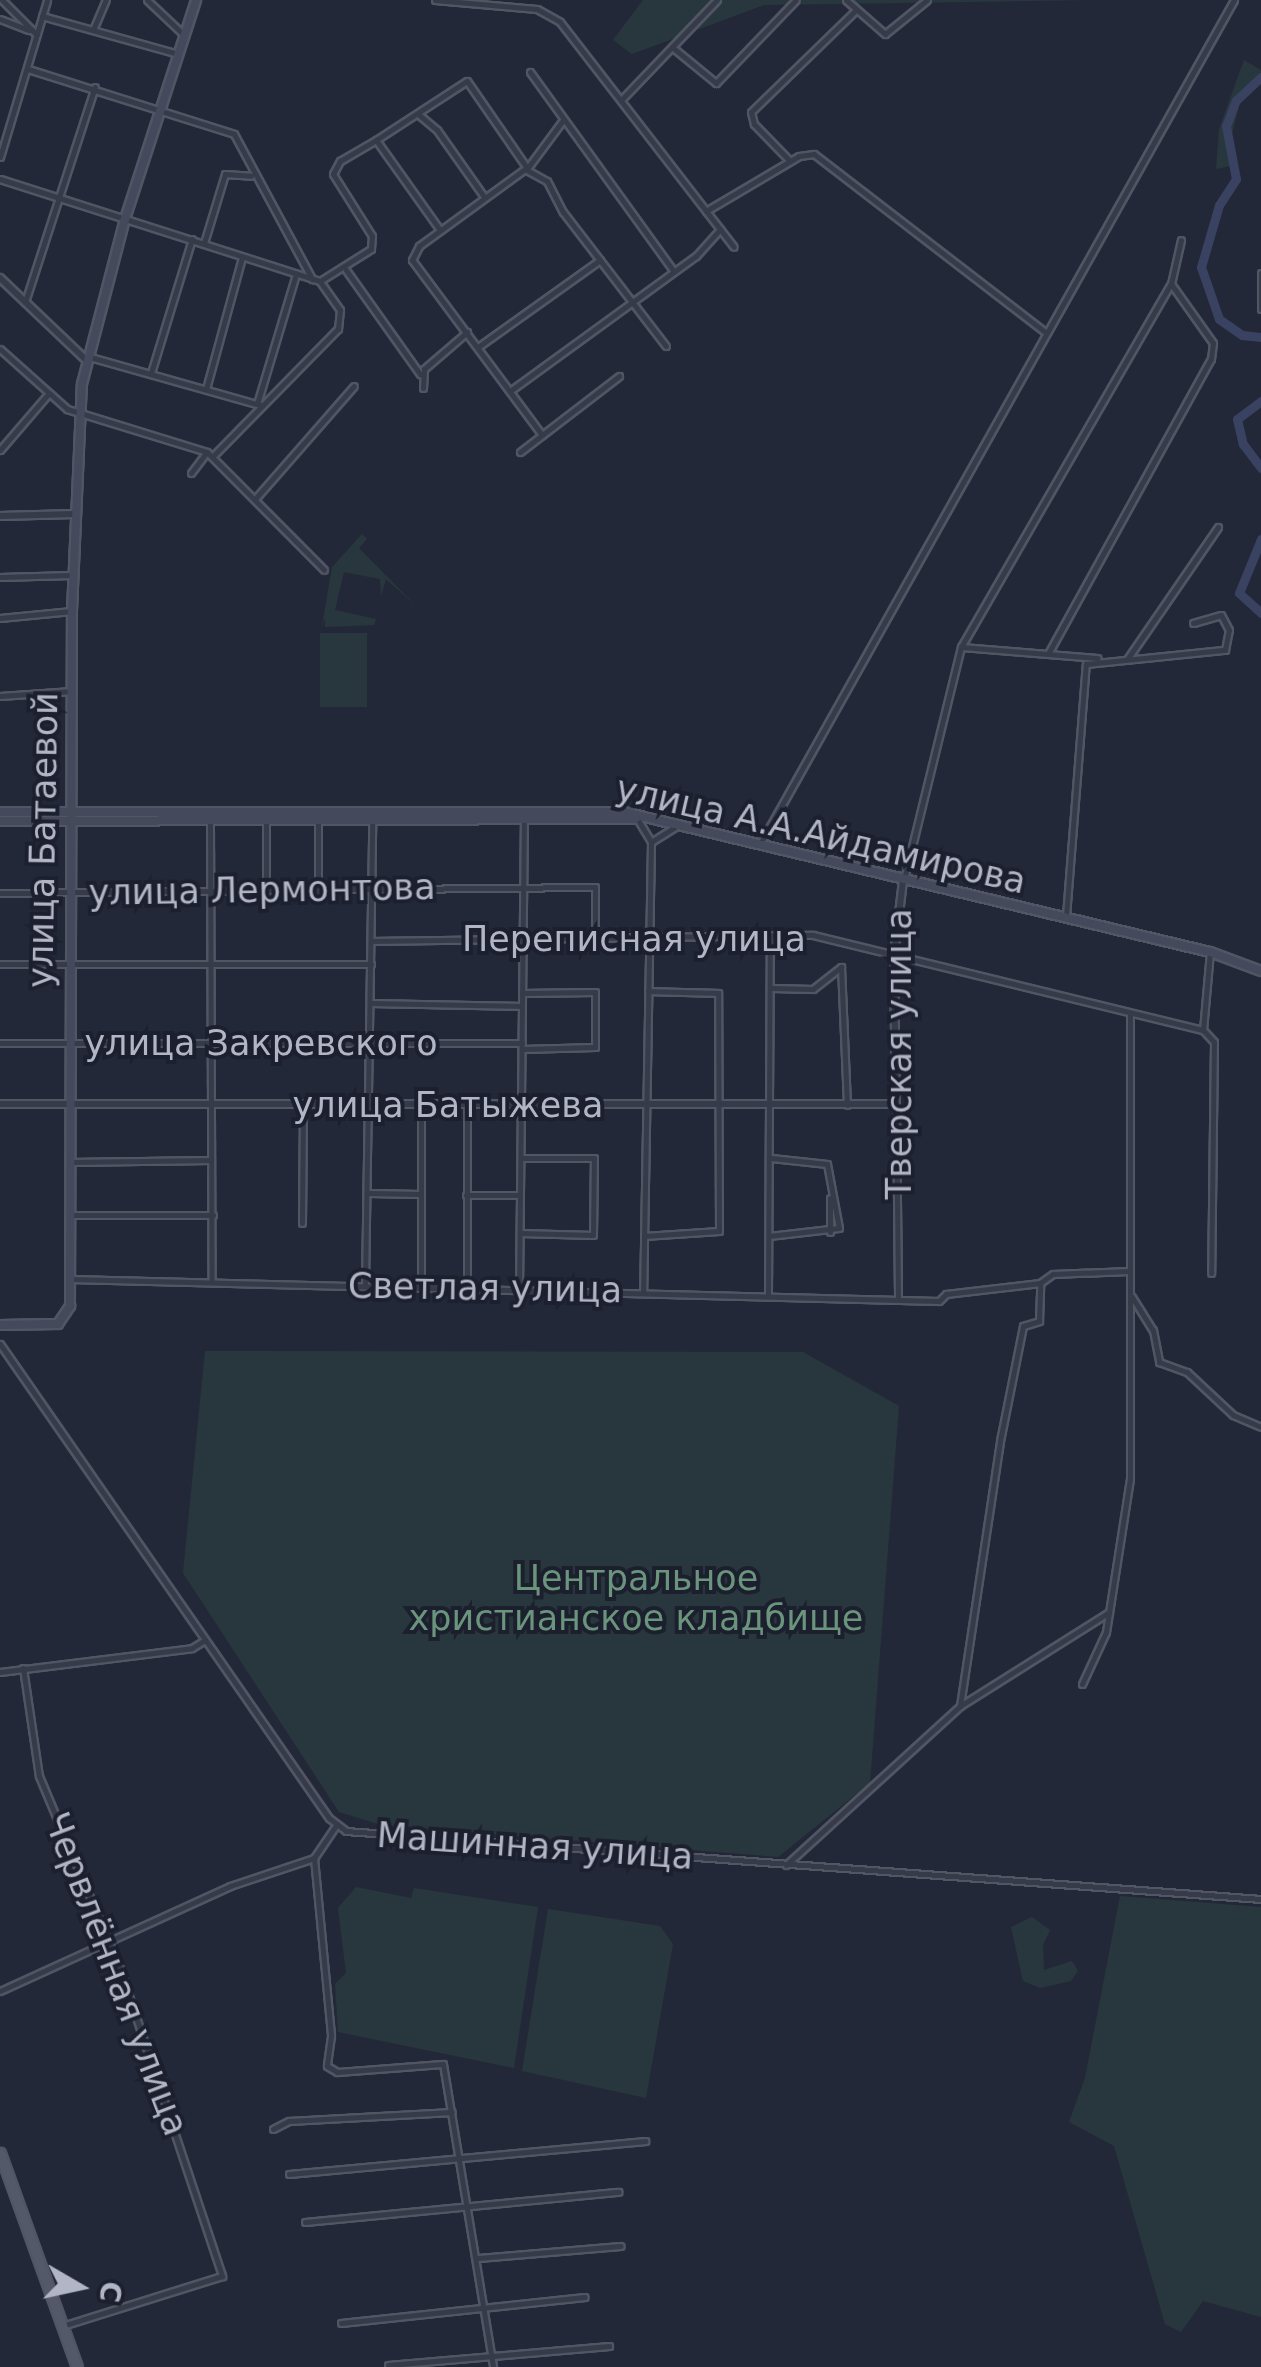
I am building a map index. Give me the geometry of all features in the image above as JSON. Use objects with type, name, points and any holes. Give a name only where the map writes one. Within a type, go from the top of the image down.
[{"type":"main road","name":"улица Батаевой","points":[[0,1326],[65,1320],[70,1279],[72,575],[80,412],[87,358],[125,219],[196,0]]},
{"type":"main road","name":"улица А.А.Айдамирова","points":[[0,812],[210,819],[624,817]]},
{"type":"main road","name":"улица А.А.Айдамирова","points":[[0,821],[70,816],[624,817]]},
{"type":"main road","points":[[624,817],[636,819]]},
{"type":"main road","name":"улица А.А.Айдамирова","points":[[636,819],[1210,952],[1261,971]]},
{"type":"main road","points":[[0,2153],[4,2173],[77,2367]]},
{"type":"street","points":[[2,0],[35,33]]},
{"type":"street","points":[[0,157],[47,0]]},
{"type":"street","points":[[93,30],[106,0]]},
{"type":"street","points":[[147,0],[184,35]]},
{"type":"street","points":[[435,0],[548,13],[623,98],[734,247]]},
{"type":"street","points":[[478,6],[486,0]]},
{"type":"street","points":[[623,98],[717,0]]},
{"type":"street","points":[[672,46],[716,83],[796,0]]},
{"type":"street","points":[[846,0],[892,34],[926,0]]},
{"type":"street","points":[[758,847],[1234,0]]},
{"type":"street","points":[[791,162],[754,124],[752,112],[856,10]]},
{"type":"street","points":[[42,16],[178,54]]},
{"type":"street","points":[[0,19],[35,33]]},
{"type":"street","points":[[28,69],[234,134],[252,176],[288,229],[316,281],[340,310],[338,329],[192,473]]},
{"type":"street","points":[[530,72],[674,270]]},
{"type":"street","points":[[0,179],[316,281],[348,268],[373,243],[334,169],[467,81],[526,168],[548,182],[600,260],[666,346]]},
{"type":"street","points":[[25,302],[95,87]]},
{"type":"street","points":[[418,114],[436,130],[485,198]]},
{"type":"street","points":[[542,435],[412,260],[419,246],[526,168],[563,120]]},
{"type":"street","points":[[376,140],[440,230]]},
{"type":"street","points":[[706,211],[807,153],[820,157],[1045,332]]},
{"type":"street","points":[[204,243],[225,174],[252,176]]},
{"type":"street","points":[[510,391],[674,270],[720,229]]},
{"type":"street","points":[[151,373],[192,239]]},
{"type":"street","name":"Тверская улица","points":[[898,1300],[894,955],[902,882],[949,693],[962,646],[1171,284],[1181,240]]},
{"type":"street","points":[[206,389],[242,257]]},
{"type":"street","points":[[478,346],[600,260]]},
{"type":"street","points":[[348,268],[420,374],[423,388]]},
{"type":"street","points":[[258,404],[296,274]]},
{"type":"street","points":[[1261,274],[1261,309]]},
{"type":"street","points":[[0,278],[87,358],[258,404]]},
{"type":"street","points":[[1049,652],[1212,359],[1213,342],[1171,284]]},
{"type":"street","points":[[420,374],[467,332]]},
{"type":"street","points":[[0,349],[49,394],[80,412],[209,454],[324,570]]},
{"type":"street","points":[[520,452],[619,376]]},
{"type":"street","points":[[255,499],[354,386]]},
{"type":"street","points":[[0,450],[49,394]]},
{"type":"street","points":[[0,516],[75,514]]},
{"type":"street","points":[[1128,658],[1218,527]]},
{"type":"street","points":[[0,577],[72,575]]},
{"type":"street","points":[[0,618],[72,612]]},
{"type":"street","points":[[962,646],[1099,658],[1225,650],[1230,630],[1221,615],[1193,623]]},
{"type":"street","points":[[1065,919],[1084,670],[1099,658]]},
{"type":"street","points":[[0,696],[72,691]]},
{"type":"street","points":[[519,1290],[524,818]]},
{"type":"street","points":[[210,819],[212,1282]]},
{"type":"street","points":[[266,819],[266,895]]},
{"type":"street","points":[[318,819],[318,895]]},
{"type":"street","points":[[364,1286],[372,1105],[372,819]]},
{"type":"street","points":[[636,819],[651,842],[643,1291]]},
{"type":"street","points":[[651,842],[675,828]]},
{"type":"street","name":"улица Лермонтова","points":[[0,893],[318,895],[595,888],[595,940]]},
{"type":"street","name":"Переписная улица","points":[[372,941],[595,940],[648,936],[770,939],[813,935],[1203,1030]]},
{"type":"street","points":[[768,1296],[770,939]]},
{"type":"street","points":[[1210,952],[1203,1030],[1214,1042],[1211,1273]]},
{"type":"street","points":[[0,964],[371,964]]},
{"type":"street","points":[[771,988],[814,989],[841,967],[847,1105]]},
{"type":"street","points":[[644,1236],[718,1234],[718,993],[648,991]]},
{"type":"street","name":"улица Закревского","points":[[0,1043],[372,1042],[595,1047],[595,992],[522,993]]},
{"type":"street","points":[[372,1004],[522,1006]]},
{"type":"street","points":[[1082,1684],[1109,1612],[1130,1479],[1130,1014]]},
{"type":"street","name":"улица Батыжева","points":[[0,1104],[896,1104]]},
{"type":"street","points":[[420,1105],[421,1287]]},
{"type":"street","points":[[466,1105],[467,1289]]},
{"type":"street","points":[[302,1106],[302,1223]]},
{"type":"street","points":[[519,1233],[593,1234],[594,1158],[521,1158]]},
{"type":"street","points":[[769,1236],[830,1233],[840,1228],[830,1195],[830,1171],[820,1160],[770,1158]]},
{"type":"street","points":[[69,1162],[212,1160]]},
{"type":"street","points":[[369,1193],[420,1194]]},
{"type":"street","points":[[466,1195],[520,1195]]},
{"type":"street","points":[[70,1215],[213,1216]]},
{"type":"street","name":"Светлая улица","points":[[70,1279],[939,1301],[946,1294],[1003,1283],[1040,1283],[1053,1274],[1129,1272]]},
{"type":"street","points":[[960,1706],[1001,1436],[1023,1326],[1038,1321],[1040,1283]]},
{"type":"street","points":[[1130,1294],[1153,1330],[1159,1362],[1186,1372],[1233,1415],[1261,1427]]},
{"type":"street","name":"Машинная улица","points":[[0,1344],[336,1825],[349,1832],[1261,1899]]},
{"type":"street","points":[[786,1864],[960,1706],[1109,1612]]},
{"type":"street","points":[[0,1672],[192,1648],[206,1640]]},
{"type":"street","name":"Червлённая улица","points":[[23,1668],[38,1776],[170,2110],[222,2276],[62,2326]]},
{"type":"street","points":[[0,1990],[230,1886],[314,1858],[336,1825]]},
{"type":"street","points":[[314,1858],[331,2036],[327,2066],[338,2072],[444,2064],[478,2258],[492,2367]]},
{"type":"street","points":[[274,2130],[289,2122],[452,2112]]},
{"type":"street","points":[[289,2174],[460,2162],[645,2141]]},
{"type":"street","points":[[305,2222],[470,2210],[619,2192]]},
{"type":"street","points":[[478,2258],[620,2246]]},
{"type":"street","points":[[341,2323],[585,2297]]},
{"type":"street","points":[[388,2365],[608,2346]]},
{"type":"green space","points":[[643,0],[1094,0],[764,5],[632,54],[613,40]]},
{"type":"green space","points":[[1244,60],[1261,70],[1261,83],[1241,98],[1232,134],[1236,165],[1216,169],[1219,129]]},
{"type":"green space","points":[[362,534],[367,539],[359,548],[415,605],[386,579],[381,596],[380,579],[344,572],[335,610],[376,619],[374,625],[325,627],[325,618],[322,626],[332,567]]},
{"type":"green space","points":[[320,633],[367,633],[367,707],[320,707]]},
{"type":"green space","name":"Центральное христианское кладбище","points":[[205,1351],[803,1352],[899,1406],[870,1783],[778,1857],[381,1825],[339,1812],[183,1573]]},
{"type":"green space","points":[[356,1887],[411,1898],[414,1888],[538,1907],[514,2068],[338,2032],[335,1984],[346,1973],[338,1908]]},
{"type":"green space","points":[[1120,1896],[1261,1907],[1261,2317],[1203,2301],[1181,2332],[1165,2324],[1114,2146],[1069,2122],[1085,2078]]},
{"type":"green space","points":[[548,1909],[660,1926],[673,1944],[646,2098],[522,2071]]},
{"type":"green space","points":[[1032,1917],[1050,1930],[1043,1945],[1044,1970],[1072,1961],[1078,1971],[1071,1981],[1040,1988],[1023,1981],[1011,1927]]},
{"type":"waterway","points":[[1261,77],[1236,100],[1226,126],[1236,179],[1219,205],[1201,267],[1219,319],[1242,335],[1261,337]]},
{"type":"waterway","points":[[1261,401],[1237,419],[1243,444],[1261,468]]},
{"type":"waterway","points":[[1261,539],[1239,593],[1261,613]]}]
